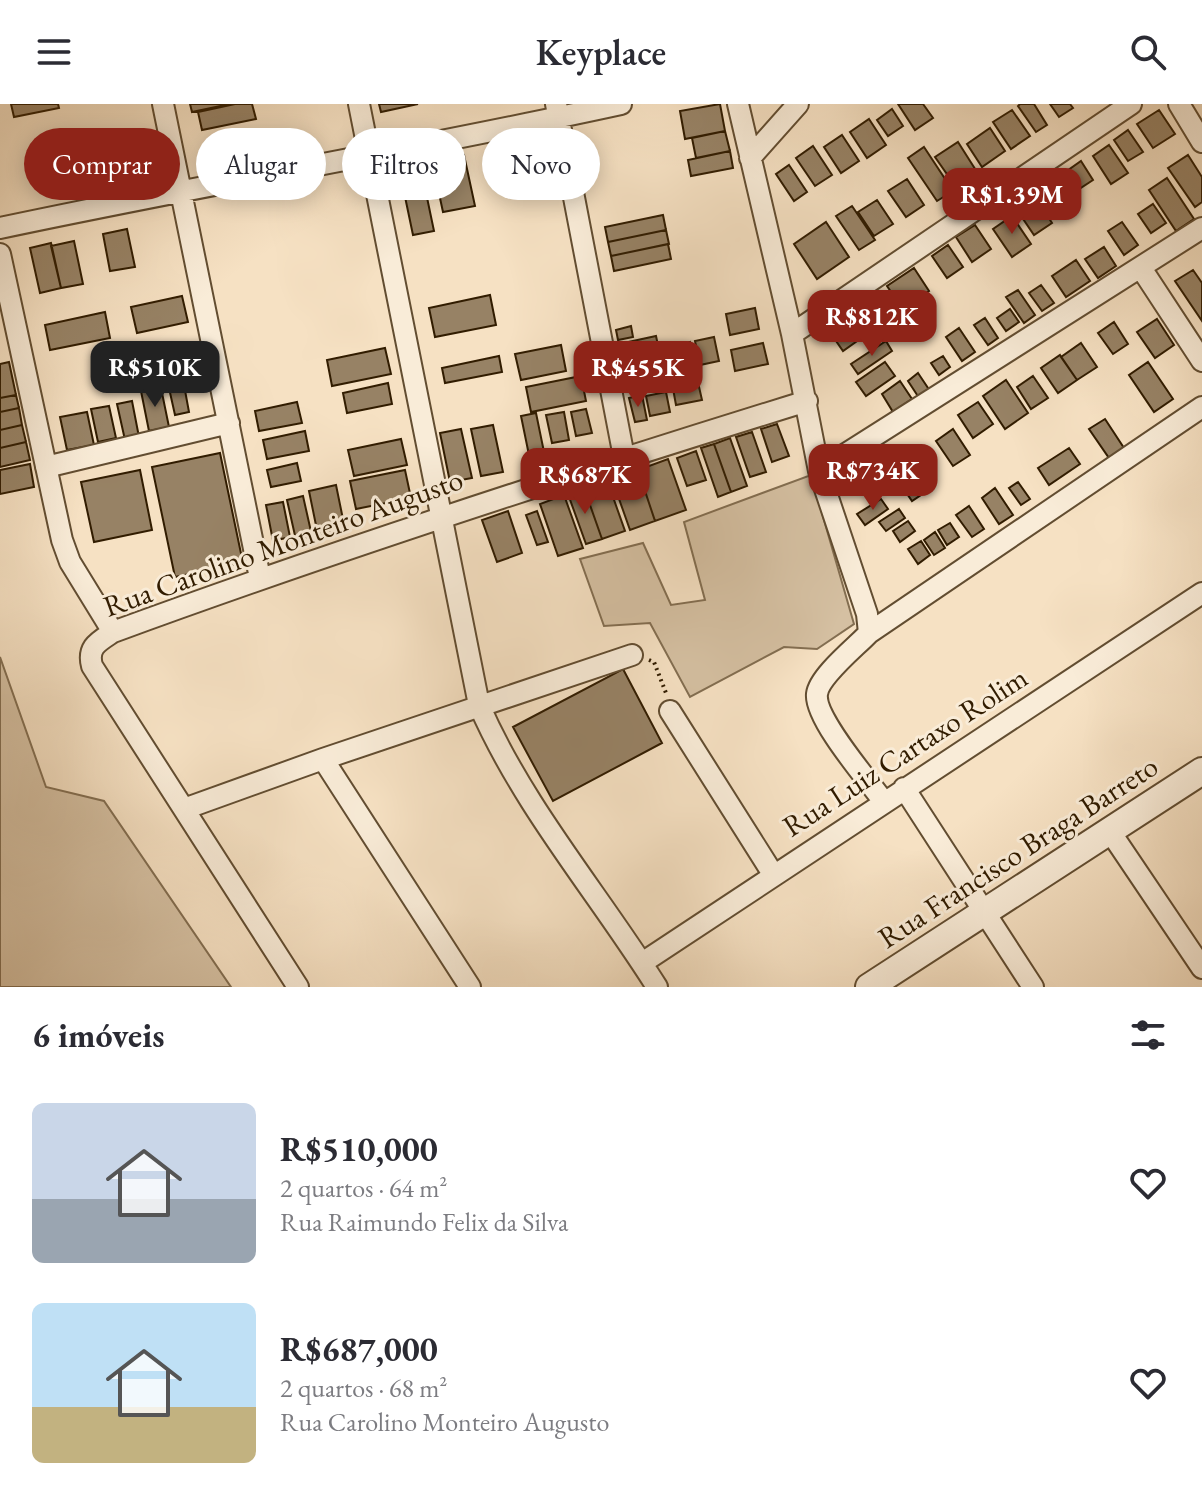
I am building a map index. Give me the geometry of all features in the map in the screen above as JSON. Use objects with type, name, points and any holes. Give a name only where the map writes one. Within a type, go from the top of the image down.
[{"type":"street","points":[[163,104],[167,128]]},
{"type":"street","points":[[359,104],[364,128]]},
{"type":"street","points":[[466,133],[557,111],[621,104]]},
{"type":"street","points":[[738,104],[807,401],[819,471],[867,614],[869,633]]},
{"type":"street","points":[[750,158],[798,104]]},
{"type":"street","points":[[792,334],[1131,104]]},
{"type":"street","points":[[1179,104],[1202,142]]},
{"type":"street","points":[[557,111],[624,457]]},
{"type":"street","points":[[180,190],[342,162]]},
{"type":"street","points":[[180,195],[260,578]]},
{"type":"street","points":[[0,228],[132,200]]},
{"type":"street","points":[[378,200],[479,705],[498,749],[535,810],[657,987]]},
{"type":"street","points":[[819,471],[1202,228]]},
{"type":"street","points":[[0,254],[70,562],[113,632]]},
{"type":"street","points":[[1141,268],[1202,361]]},
{"type":"street","name":"Rua Carolino Monteiro Augusto","points":[[184,809],[101,681],[89,655],[94,645],[113,632],[260,578],[624,457],[807,401]]},
{"type":"street","points":[[884,802],[819,713],[817,692],[825,678],[869,633],[1202,407]]},
{"type":"street","points":[[46,467],[229,423]]},
{"type":"street","name":"Rua Luiz Cartaxo Rolim","points":[[642,963],[1202,593]]},
{"type":"street","points":[[298,987],[184,809],[479,705],[632,655]]},
{"type":"street","points":[[670,711],[773,874]]},
{"type":"street","points":[[323,759],[470,987]]},
{"type":"street","name":"Rua Francisco Braga Barreto","points":[[869,987],[1202,771]]},
{"type":"street","points":[[904,788],[1033,987]]},
{"type":"street","points":[[1109,830],[1202,968]]},
{"type":"path","points":[[632,655],[654,662],[665,686],[670,711]]},
{"type":"shaded area","points":[[811,475],[854,624],[817,649],[784,647],[690,697],[650,623],[604,626],[580,559],[643,543],[671,605],[705,600],[684,522]]},
{"type":"shaded area","points":[[0,657],[46,787],[104,801],[231,987],[0,987]]},
{"type":"building","points":[[11,104],[58,104],[59,108],[14,117]]},
{"type":"building","points":[[190,104],[230,104],[192,112]]},
{"type":"building","points":[[235,104],[252,104],[256,119],[202,128],[198,112]]},
{"type":"building","points":[[379,104],[418,104],[381,112]]},
{"type":"building","points":[[720,104],[725,131],[685,139],[680,111]]},
{"type":"building","points":[[898,104],[923,104],[933,118],[915,130]]},
{"type":"building","points":[[1034,104],[1047,125],[1036,132],[1018,106]]},
{"type":"building","points":[[1050,104],[1070,104],[1073,108],[1059,117]]},
{"type":"building","points":[[892,109],[903,126],[888,136],[877,120]]},
{"type":"building","points":[[1012,110],[1030,136],[1011,149],[993,122]]},
{"type":"building","points":[[1159,110],[1175,134],[1153,148],[1137,124]]},
{"type":"building","points":[[869,119],[886,145],[867,158],[850,132]]},
{"type":"building","points":[[990,128],[1005,151],[982,167],[967,144]]},
{"type":"building","points":[[1128,130],[1143,152],[1128,161],[1114,140]]},
{"type":"building","points":[[725,131],[730,151],[696,158],[692,138]]},
{"type":"building","points":[[842,135],[859,161],[841,173],[824,147]]},
{"type":"building","points":[[958,142],[977,172],[956,187],[935,157]]},
{"type":"building","points":[[1109,145],[1128,173],[1111,184],[1093,156]]},
{"type":"building","points":[[813,146],[832,175],[815,186],[796,158]]},
{"type":"building","points":[[924,147],[953,191],[937,201],[908,158]]},
{"type":"building","points":[[730,151],[733,168],[691,176],[688,160]]},
{"type":"building","points":[[1188,155],[1202,177],[1202,202],[1195,207],[1168,168]]},
{"type":"building","points":[[1081,161],[1093,180],[1076,191],[1064,173]]},
{"type":"building","points":[[466,164],[475,206],[443,212],[440,200],[466,200]]},
{"type":"building","points":[[789,165],[807,192],[794,201],[776,174]]},
{"type":"building","points":[[1056,174],[1077,204],[1060,215],[1039,185]]},
{"type":"building","points":[[1167,178],[1194,219],[1176,231],[1149,190]]},
{"type":"building","points":[[907,179],[924,205],[906,217],[888,191]]},
{"type":"building","points":[[1034,195],[1052,223],[1034,235],[1015,207]]},
{"type":"building","points":[[406,200],[428,200],[434,231],[413,235]]},
{"type":"building","points":[[877,200],[893,224],[874,236],[858,212]]},
{"type":"building","points":[[1153,204],[1166,223],[1151,233],[1138,214]]},
{"type":"building","points":[[852,206],[875,240],[859,250],[836,216]]},
{"type":"building","points":[[663,215],[666,230],[608,242],[605,227]]},
{"type":"building","points":[[1012,216],[1031,244],[1012,257],[993,229]]},
{"type":"building","points":[[826,222],[849,257],[817,279],[794,244]]},
{"type":"building","points":[[1122,222],[1138,245],[1124,255],[1108,231]]},
{"type":"building","points":[[975,225],[991,249],[972,262],[956,237]]},
{"type":"building","points":[[127,229],[135,267],[110,271],[103,234]]},
{"type":"building","points":[[666,230],[669,244],[611,256],[608,242]]},
{"type":"building","points":[[74,241],[83,284],[61,288],[51,246]]},
{"type":"building","points":[[51,243],[61,288],[40,293],[30,248]]},
{"type":"building","points":[[668,244],[671,259],[614,271],[611,256]]},
{"type":"building","points":[[948,245],[963,267],[947,278],[932,256]]},
{"type":"building","points":[[1104,247],[1116,266],[1098,278],[1085,259]]},
{"type":"building","points":[[1076,260],[1090,281],[1066,297],[1052,276]]},
{"type":"building","points":[[914,268],[929,291],[903,309],[887,286]]},
{"type":"building","points":[[1193,270],[1202,283],[1202,321],[1175,281]]},
{"type":"building","points":[[1041,285],[1054,303],[1042,311],[1029,293]]},
{"type":"building","points":[[1018,290],[1035,315],[1024,323],[1006,297]]},
{"type":"building","points":[[490,295],[496,325],[435,337],[429,308]]},
{"type":"building","points":[[182,296],[188,322],[137,333],[131,307]]},
{"type":"building","points":[[848,305],[867,334],[843,351],[823,322]]},
{"type":"building","points":[[755,308],[759,329],[730,335],[726,314]]},
{"type":"building","points":[[1010,309],[1019,322],[1006,331],[997,318]]},
{"type":"building","points":[[105,312],[110,338],[50,350],[45,325]]},
{"type":"building","points":[[985,318],[998,338],[988,345],[974,325]]},
{"type":"building","points":[[1157,319],[1174,345],[1155,358],[1137,332]]},
{"type":"building","points":[[1114,322],[1128,344],[1113,354],[1098,333]]},
{"type":"building","points":[[631,326],[633,337],[618,340],[616,330]]},
{"type":"building","points":[[959,328],[975,352],[962,361],[946,337]]},
{"type":"building","points":[[656,336],[660,355],[623,363],[619,344]]},
{"type":"building","points":[[714,337],[719,361],[700,365],[695,341]]},
{"type":"building","points":[[886,341],[892,351],[858,374],[851,364]]},
{"type":"building","points":[[690,342],[696,370],[672,375],[666,347]]},
{"type":"building","points":[[763,343],[768,364],[735,371],[731,350]]},
{"type":"building","points":[[1081,343],[1097,367],[1077,380],[1061,357]]},
{"type":"building","points":[[561,345],[566,371],[521,380],[515,354]]},
{"type":"building","points":[[385,348],[391,374],[332,386],[327,360]]},
{"type":"building","points":[[1060,355],[1077,380],[1058,393],[1041,368]]},
{"type":"building","points":[[499,356],[502,372],[445,383],[442,368]]},
{"type":"building","points":[[943,356],[950,367],[939,375],[931,363]]},
{"type":"building","points":[[661,358],[665,376],[625,384],[621,366]]},
{"type":"building","points":[[9,362],[16,395],[0,398],[0,364]]},
{"type":"building","points":[[885,362],[895,376],[866,396],[856,382]]},
{"type":"building","points":[[1148,362],[1173,399],[1154,412],[1129,375]]},
{"type":"building","points":[[918,373],[934,397],[923,404],[908,381]]},
{"type":"building","points":[[581,376],[586,401],[531,412],[526,387]]},
{"type":"building","points":[[1033,376],[1048,398],[1031,409],[1017,387]]},
{"type":"building","points":[[697,378],[702,400],[676,405],[672,383]]},
{"type":"building","points":[[1006,380],[1028,413],[1005,429],[983,396]]},
{"type":"building","points":[[900,381],[912,399],[893,412],[882,394]]},
{"type":"building","points":[[388,383],[392,404],[347,413],[343,393]]},
{"type":"building","points":[[184,385],[189,412],[175,415],[169,388]]},
{"type":"building","points":[[161,388],[169,427],[149,431],[141,391]]},
{"type":"building","points":[[666,392],[670,412],[650,416],[646,396]]},
{"type":"building","points":[[16,395],[19,408],[0,412],[0,398]]},
{"type":"building","points":[[642,395],[647,420],[635,422],[629,398]]},
{"type":"building","points":[[132,401],[139,437],[125,440],[117,404]]},
{"type":"building","points":[[297,402],[302,423],[259,431],[255,411]]},
{"type":"building","points":[[978,402],[993,424],[973,438],[958,415]]},
{"type":"building","points":[[109,406],[116,438],[98,442],[91,409]]},
{"type":"building","points":[[19,408],[22,425],[0,430],[0,412]]},
{"type":"building","points":[[586,409],[592,433],[576,436],[571,412]]},
{"type":"building","points":[[87,412],[94,445],[67,450],[60,417]]},
{"type":"building","points":[[564,412],[569,440],[552,443],[546,415]]},
{"type":"building","points":[[536,413],[544,452],[529,455],[521,416]]},
{"type":"building","points":[[1105,419],[1124,448],[1109,458],[1089,429]]},
{"type":"building","points":[[777,424],[789,456],[772,462],[761,429]]},
{"type":"building","points":[[22,425],[26,442],[0,448],[0,430]]},
{"type":"building","points":[[493,425],[503,472],[481,476],[471,429]]},
{"type":"building","points":[[461,429],[472,478],[450,482],[440,433]]},
{"type":"building","points":[[953,429],[970,455],[953,466],[936,441]]},
{"type":"building","points":[[305,431],[309,451],[267,459],[263,440]]},
{"type":"building","points":[[752,432],[766,472],[750,477],[736,437]]},
{"type":"building","points":[[730,438],[747,486],[731,492],[714,444]]},
{"type":"building","points":[[401,439],[407,465],[354,476],[348,450]]},
{"type":"building","points":[[26,442],[30,460],[0,467],[0,448]]},
{"type":"building","points":[[714,444],[731,492],[718,497],[701,448]]},
{"type":"building","points":[[1069,448],[1080,464],[1049,485],[1038,468]]},
{"type":"building","points":[[696,451],[706,480],[687,486],[677,458]]},
{"type":"building","points":[[220,453],[243,563],[175,577],[152,467]]},
{"type":"building","points":[[668,459],[686,510],[655,521],[638,470]]},
{"type":"building","points":[[907,460],[927,491],[912,501],[891,470]]},
{"type":"building","points":[[297,463],[301,481],[271,487],[267,470]]},
{"type":"building","points":[[30,464],[34,487],[0,494],[0,470]]},
{"type":"building","points":[[140,470],[152,530],[94,542],[81,482]]},
{"type":"building","points":[[405,470],[411,498],[356,509],[350,481]]},
{"type":"building","points":[[638,470],[655,521],[630,530],[612,479]]},
{"type":"building","points":[[607,480],[625,531],[602,539],[584,488]]},
{"type":"building","points":[[1018,482],[1030,499],[1021,505],[1009,488]]},
{"type":"building","points":[[336,485],[345,529],[318,535],[309,491]]},
{"type":"building","points":[[584,488],[602,539],[586,544],[568,494]]},
{"type":"building","points":[[995,488],[1013,515],[999,524],[982,498]]},
{"type":"building","points":[[564,495],[583,548],[558,556],[540,504]]},
{"type":"building","points":[[303,496],[312,536],[296,540],[287,500]]},
{"type":"building","points":[[881,499],[888,509],[865,525],[857,514]]},
{"type":"building","points":[[283,502],[290,537],[273,541],[266,505]]},
{"type":"building","points":[[969,506],[984,529],[972,537],[956,515]]},
{"type":"building","points":[[899,509],[905,518],[886,531],[879,522]]},
{"type":"building","points":[[508,511],[522,553],[497,562],[482,520]]},
{"type":"building","points":[[537,511],[548,542],[537,545],[526,515]]},
{"type":"building","points":[[908,521],[915,531],[900,542],[893,531]]},
{"type":"building","points":[[950,523],[959,537],[947,545],[938,530]]},
{"type":"building","points":[[935,532],[945,548],[934,555],[924,540]]},
{"type":"building","points":[[921,541],[930,555],[918,564],[908,549]]},
{"type":"building","points":[[623,669],[662,743],[553,801],[513,727]]}]
